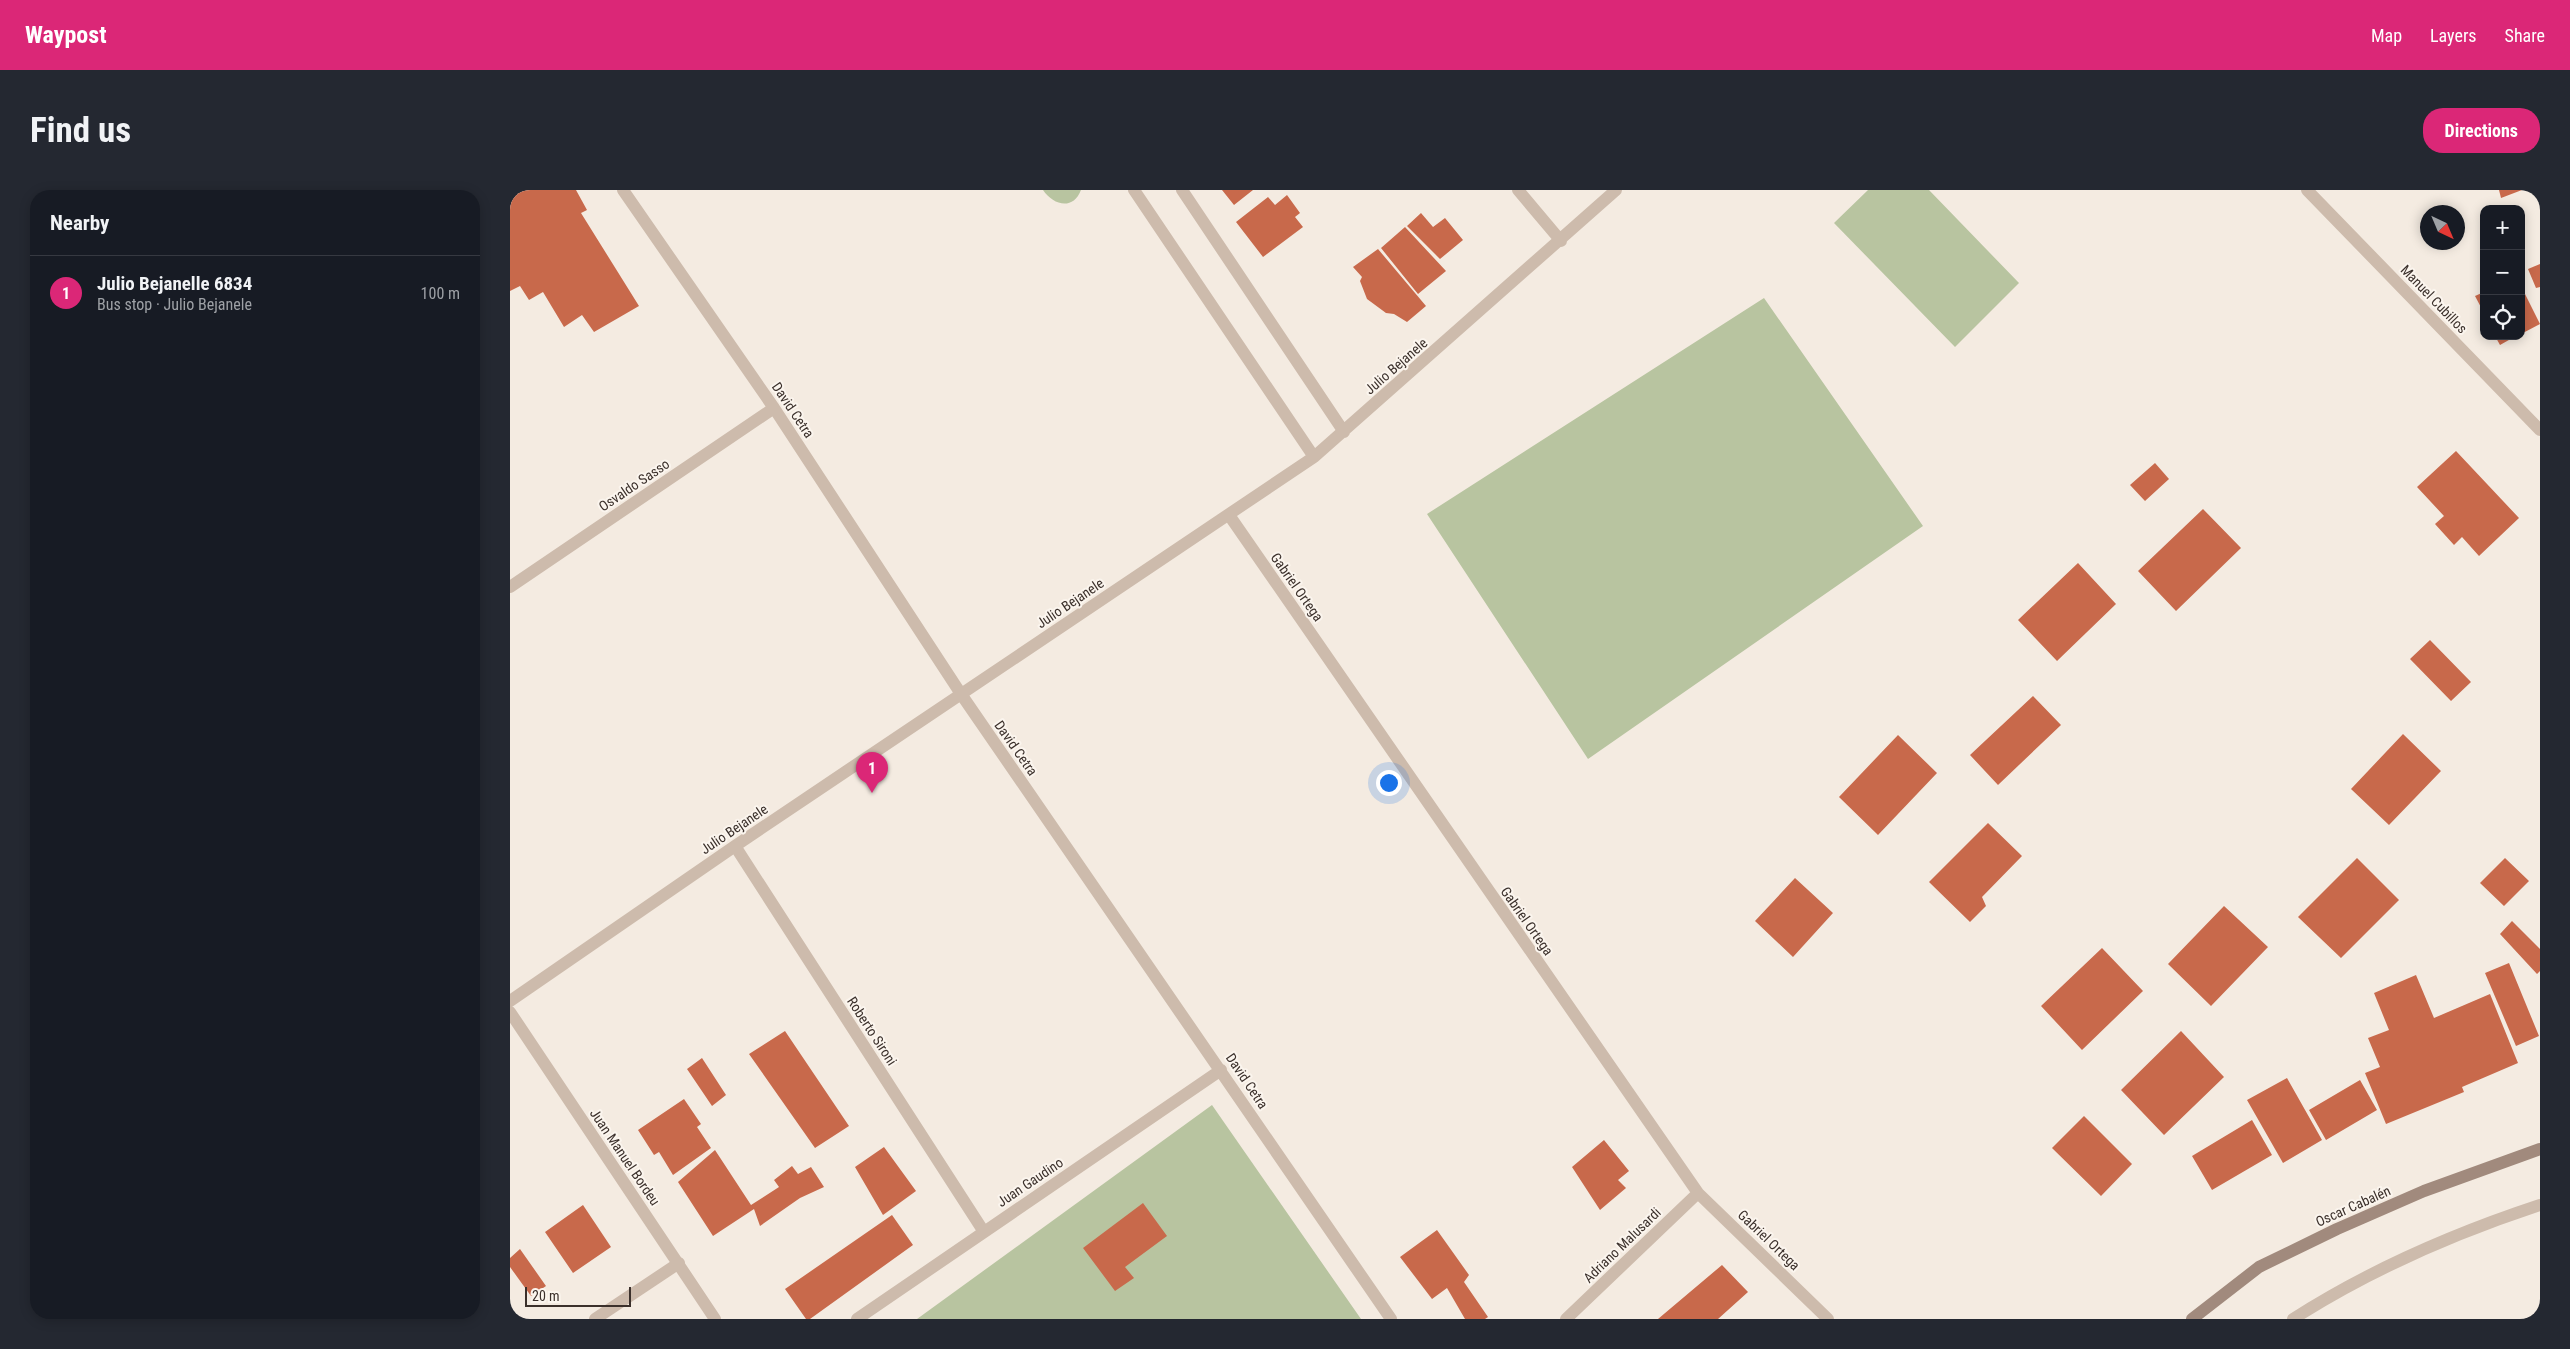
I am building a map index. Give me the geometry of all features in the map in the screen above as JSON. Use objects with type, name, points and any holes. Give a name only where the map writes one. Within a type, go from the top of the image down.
[{"type":"main road","name":"Oscar Cabalén","points":[[2192,1319],[2260,1267],[2337,1229],[2424,1190],[2540,1149]]},
{"type":"street","name":"David Cetra","points":[[623,190],[774,408],[961,694],[1391,1319]]},
{"type":"street","points":[[1134,190],[1314,457]]},
{"type":"street","points":[[1182,190],[1344,432]]},
{"type":"street","points":[[1518,190],[1561,241]]},
{"type":"street","name":"Julio Bejanele","points":[[510,1001],[735,846],[1314,457],[1561,241],[1616,190]]},
{"type":"street","name":"Manuel Cubillos","points":[[2307,190],[2540,430]]},
{"type":"street","name":"Osvaldo Sasso","points":[[510,588],[774,408]]},
{"type":"street","name":"Gabriel Ortega","points":[[1229,515],[1698,1193],[1828,1319]]},
{"type":"street","name":"Roberto Sironi","points":[[735,846],[984,1232]]},
{"type":"street","name":"Juan Manuel Bordeu","points":[[510,1012],[715,1319]]},
{"type":"street","name":"Juan Gaudino","points":[[858,1319],[1220,1070]]},
{"type":"street","name":"Adriano Malusardi","points":[[1566,1319],[1698,1193]]},
{"type":"street","points":[[2293,1319],[2321,1301],[2415,1254],[2540,1205]]},
{"type":"street","points":[[595,1319],[679,1263]]},
{"type":"green space","points":[[1043,190],[1081,190],[1073,201],[1063,204],[1052,199]]},
{"type":"green space","points":[[1868,190],[1929,190],[2019,283],[1955,347],[1834,223]]},
{"type":"green space","points":[[1764,298],[1923,526],[1588,759],[1427,514]]},
{"type":"green space","points":[[1212,1105],[1361,1319],[917,1319]]},
{"type":"building","points":[[510,190],[576,190],[587,210],[581,213],[639,306],[594,332],[582,315],[564,327],[543,292],[529,300],[520,286],[510,291]]},
{"type":"building","points":[[1222,190],[1253,190],[1234,205]]},
{"type":"building","points":[[2499,190],[2522,190],[2501,198]]},
{"type":"building","points":[[1287,195],[1300,213],[1295,217],[1303,227],[1263,257],[1236,222],[1268,197],[1275,205]]},
{"type":"building","points":[[1421,213],[1433,227],[1445,218],[1463,240],[1440,259],[1407,226]]},
{"type":"building","points":[[1405,227],[1446,271],[1418,294],[1381,248]]},
{"type":"building","points":[[1378,249],[1426,306],[1407,322],[1394,314],[1386,313],[1367,299],[1360,281],[1362,277],[1353,267]]},
{"type":"building","points":[[2540,264],[2540,287],[2536,288],[2528,269]]},
{"type":"building","points":[[2480,294],[2480,305],[2475,296]]},
{"type":"building","points":[[2525,294],[2540,324],[2525,332]]},
{"type":"building","points":[[2497,340],[2509,340],[2500,345]]},
{"type":"building","points":[[2456,451],[2519,518],[2479,556],[2462,537],[2454,545],[2435,524],[2444,516],[2417,487]]},
{"type":"building","points":[[2155,463],[2169,479],[2145,501],[2130,485]]},
{"type":"building","points":[[2203,509],[2241,548],[2176,611],[2138,571]]},
{"type":"building","points":[[2078,563],[2116,604],[2057,661],[2018,620]]},
{"type":"building","points":[[2430,640],[2471,682],[2451,701],[2410,659]]},
{"type":"building","points":[[2033,696],[2061,725],[1998,785],[1970,755]]},
{"type":"building","points":[[2403,734],[2441,771],[2389,825],[2351,789]]},
{"type":"building","points":[[1898,735],[1937,773],[1878,835],[1839,797]]},
{"type":"building","points":[[1988,823],[2022,856],[1982,897],[1986,906],[1970,922],[1929,882]]},
{"type":"building","points":[[2357,858],[2399,900],[2341,958],[2298,917]]},
{"type":"building","points":[[2505,858],[2529,881],[2504,906],[2480,883]]},
{"type":"building","points":[[1795,878],[1833,913],[1793,957],[1755,921]]},
{"type":"building","points":[[2224,906],[2268,947],[2211,1006],[2168,964]]},
{"type":"building","points":[[2512,921],[2540,949],[2540,971],[2537,974],[2500,934]]},
{"type":"building","points":[[2102,948],[2143,991],[2082,1050],[2041,1006]]},
{"type":"building","points":[[2509,963],[2539,1036],[2516,1046],[2485,973]]},
{"type":"building","points":[[2416,975],[2434,1018],[2490,994],[2518,1063],[2462,1087],[2464,1092],[2386,1124],[2365,1073],[2380,1067],[2368,1038],[2389,1030],[2374,993]]},
{"type":"building","points":[[785,1031],[849,1126],[815,1148],[749,1054]]},
{"type":"building","points":[[2181,1031],[2224,1077],[2164,1135],[2121,1090]]},
{"type":"building","points":[[702,1058],[726,1095],[712,1106],[687,1069]]},
{"type":"building","points":[[2287,1078],[2322,1140],[2283,1163],[2247,1100]]},
{"type":"building","points":[[2360,1080],[2377,1110],[2326,1140],[2309,1110]]},
{"type":"building","points":[[684,1099],[701,1124],[697,1127],[711,1148],[673,1175],[659,1152],[654,1155],[638,1130]]},
{"type":"building","points":[[2084,1116],[2132,1164],[2101,1196],[2052,1148]]},
{"type":"building","points":[[2252,1120],[2272,1155],[2212,1190],[2192,1156]]},
{"type":"building","points":[[1604,1140],[1629,1171],[1618,1180],[1626,1188],[1600,1210],[1572,1167]]},
{"type":"building","points":[[884,1147],[916,1191],[883,1215],[855,1167]]},
{"type":"building","points":[[715,1150],[751,1205],[779,1187],[774,1180],[792,1166],[798,1174],[811,1167],[824,1187],[800,1198],[760,1226],[754,1209],[713,1236],[678,1182]]},
{"type":"building","points":[[1143,1203],[1167,1236],[1125,1267],[1134,1278],[1115,1291],[1083,1248]]},
{"type":"building","points":[[583,1205],[611,1247],[573,1273],[545,1232]]},
{"type":"building","points":[[892,1215],[913,1245],[810,1319],[806,1319],[785,1289]]},
{"type":"building","points":[[1437,1230],[1469,1275],[1464,1282],[1488,1317],[1485,1319],[1465,1319],[1447,1288],[1432,1299],[1400,1257]]},
{"type":"building","points":[[520,1249],[546,1286],[531,1296],[510,1267],[510,1258]]},
{"type":"building","points":[[1722,1265],[1748,1292],[1718,1319],[1658,1319]]},
{"type":"place","name":"Julio Bejanelle 6834","points":[[872,793]]}]
